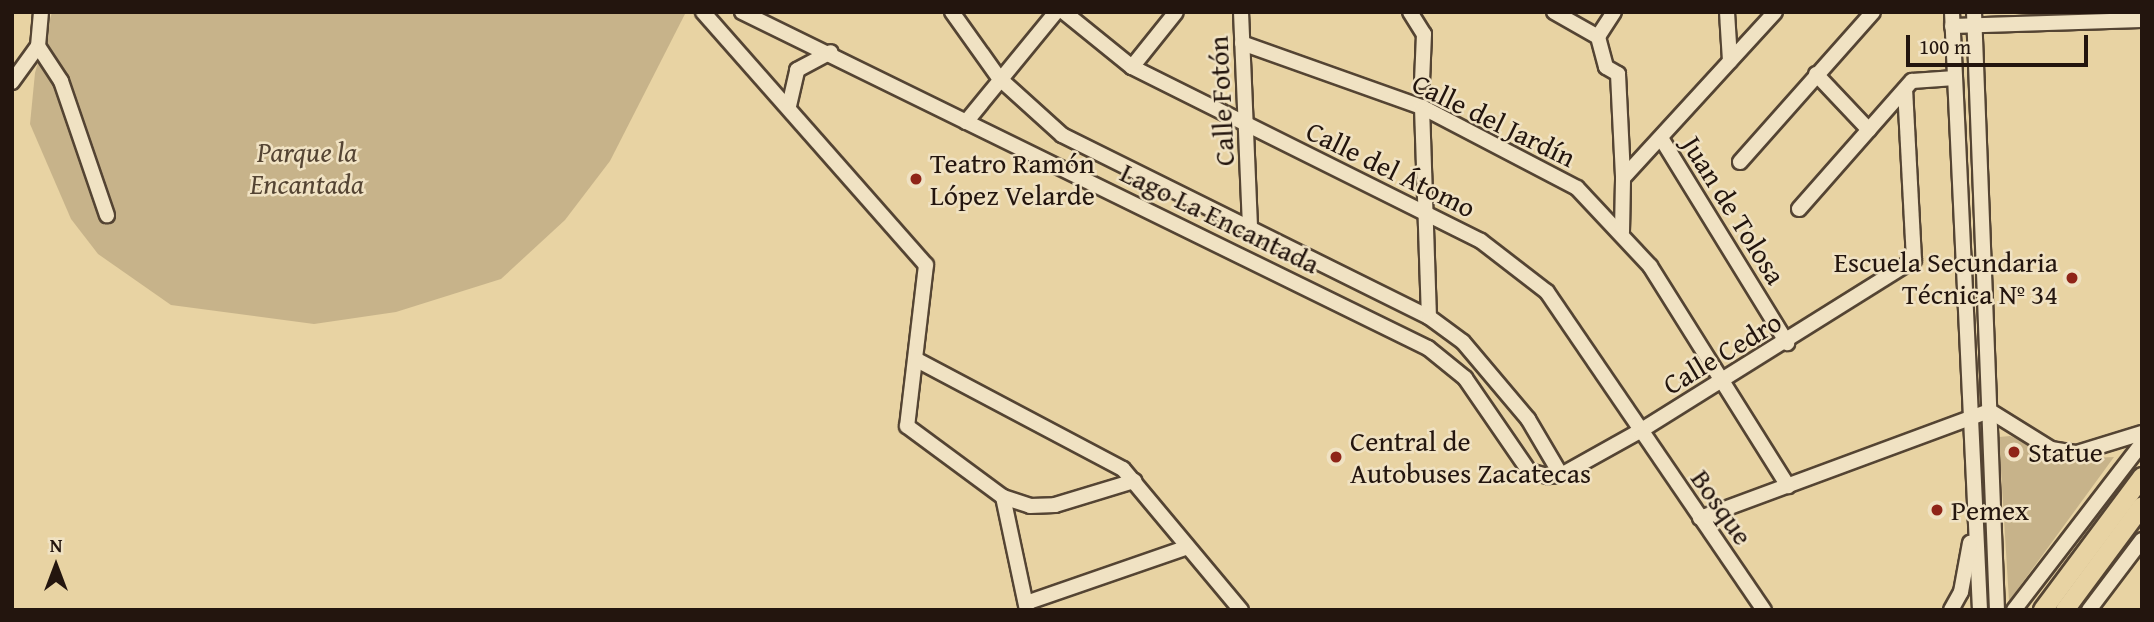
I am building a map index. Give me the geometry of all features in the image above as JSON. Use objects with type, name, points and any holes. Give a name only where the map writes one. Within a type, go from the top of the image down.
[{"type":"main road","points":[[2043,610],[2142,477]]},
{"type":"main road","points":[[2065,610],[2142,506]]},
{"type":"street","points":[[12,82],[38,46],[41,12]]},
{"type":"street","points":[[704,12],[926,265],[917,360],[907,426],[1003,497],[1030,506],[1055,505],[1134,481]]},
{"type":"street","name":"Lago La Encantada","points":[[742,12],[831,52],[967,122],[1428,348],[1465,379],[1529,471],[1561,475]]},
{"type":"street","points":[[952,12],[999,78],[1062,135],[1211,212],[1429,317],[1491,372],[1561,475]]},
{"type":"street","points":[[967,122],[999,78],[1056,12]]},
{"type":"street","name":"Calle del Átomo","points":[[1064,12],[1132,67],[1480,241],[1547,292],[1640,431]]},
{"type":"street","points":[[1132,67],[1176,12]]},
{"type":"street","name":"Calle Fotón","points":[[1241,12],[1250,230]]},
{"type":"street","points":[[1410,12],[1424,34],[1422,81]]},
{"type":"street","points":[[1553,12],[1598,37],[1606,67],[1618,74],[1623,178],[1622,232]]},
{"type":"street","points":[[1598,37],[1614,12]]},
{"type":"street","points":[[1727,12],[1730,61]]},
{"type":"street","points":[[1623,178],[1775,12]]},
{"type":"street","points":[[1740,162],[1872,12]]},
{"type":"street","points":[[1980,610],[1952,19],[2142,20]]},
{"type":"street","points":[[1975,19],[1997,610]]},
{"type":"street","name":"Calle del Jardín","points":[[1242,43],[1422,107],[1577,188],[1622,232],[1788,486]]},
{"type":"street","points":[[38,46],[61,81],[107,215]]},
{"type":"street","points":[[789,106],[797,70],[831,52]]},
{"type":"street","points":[[1815,74],[1869,130]]},
{"type":"street","points":[[1799,209],[1912,81],[1955,78]]},
{"type":"street","name":"Calle Cedro","points":[[1561,475],[1787,343],[1914,260],[1905,90]]},
{"type":"street","points":[[1422,107],[1429,317]]},
{"type":"street","name":"Juan de Tolosa","points":[[1661,138],[1787,343]]},
{"type":"street","points":[[1199,236],[1211,212]]},
{"type":"street","points":[[917,360],[1124,469],[1241,610]]},
{"type":"street","points":[[1700,518],[1990,411]]},
{"type":"street","points":[[1990,411],[2051,449],[2077,453],[2142,433]]},
{"type":"street","name":"Bosque","points":[[1640,431],[1764,610]]},
{"type":"street","points":[[2014,610],[2142,443]]},
{"type":"street","points":[[1003,497],[1026,606],[1188,547]]},
{"type":"street","points":[[1951,610],[1961,592],[1974,520]]},
{"type":"street","points":[[2090,610],[2142,540]]},
{"type":"green space","name":"Parque la Encantada","points":[[52,12],[686,12],[610,161],[565,220],[501,279],[396,312],[314,324],[171,305],[98,254],[71,219],[30,124],[35,73]]},
{"type":"green space","points":[[2010,436],[2067,459],[2114,457],[2009,601],[1999,437]]},
{"type":"place","name":"Teatro Ramón López Velarde","points":[[916,179]]},
{"type":"place","name":"Escuela Secundaria Técnica Nº 34","points":[[2072,278]]},
{"type":"place","name":"Statue","points":[[2014,452]]},
{"type":"place","name":"Central de Autobuses Zacatecas","points":[[1336,457]]},
{"type":"place","name":"Pemex","points":[[1937,510]]}]
